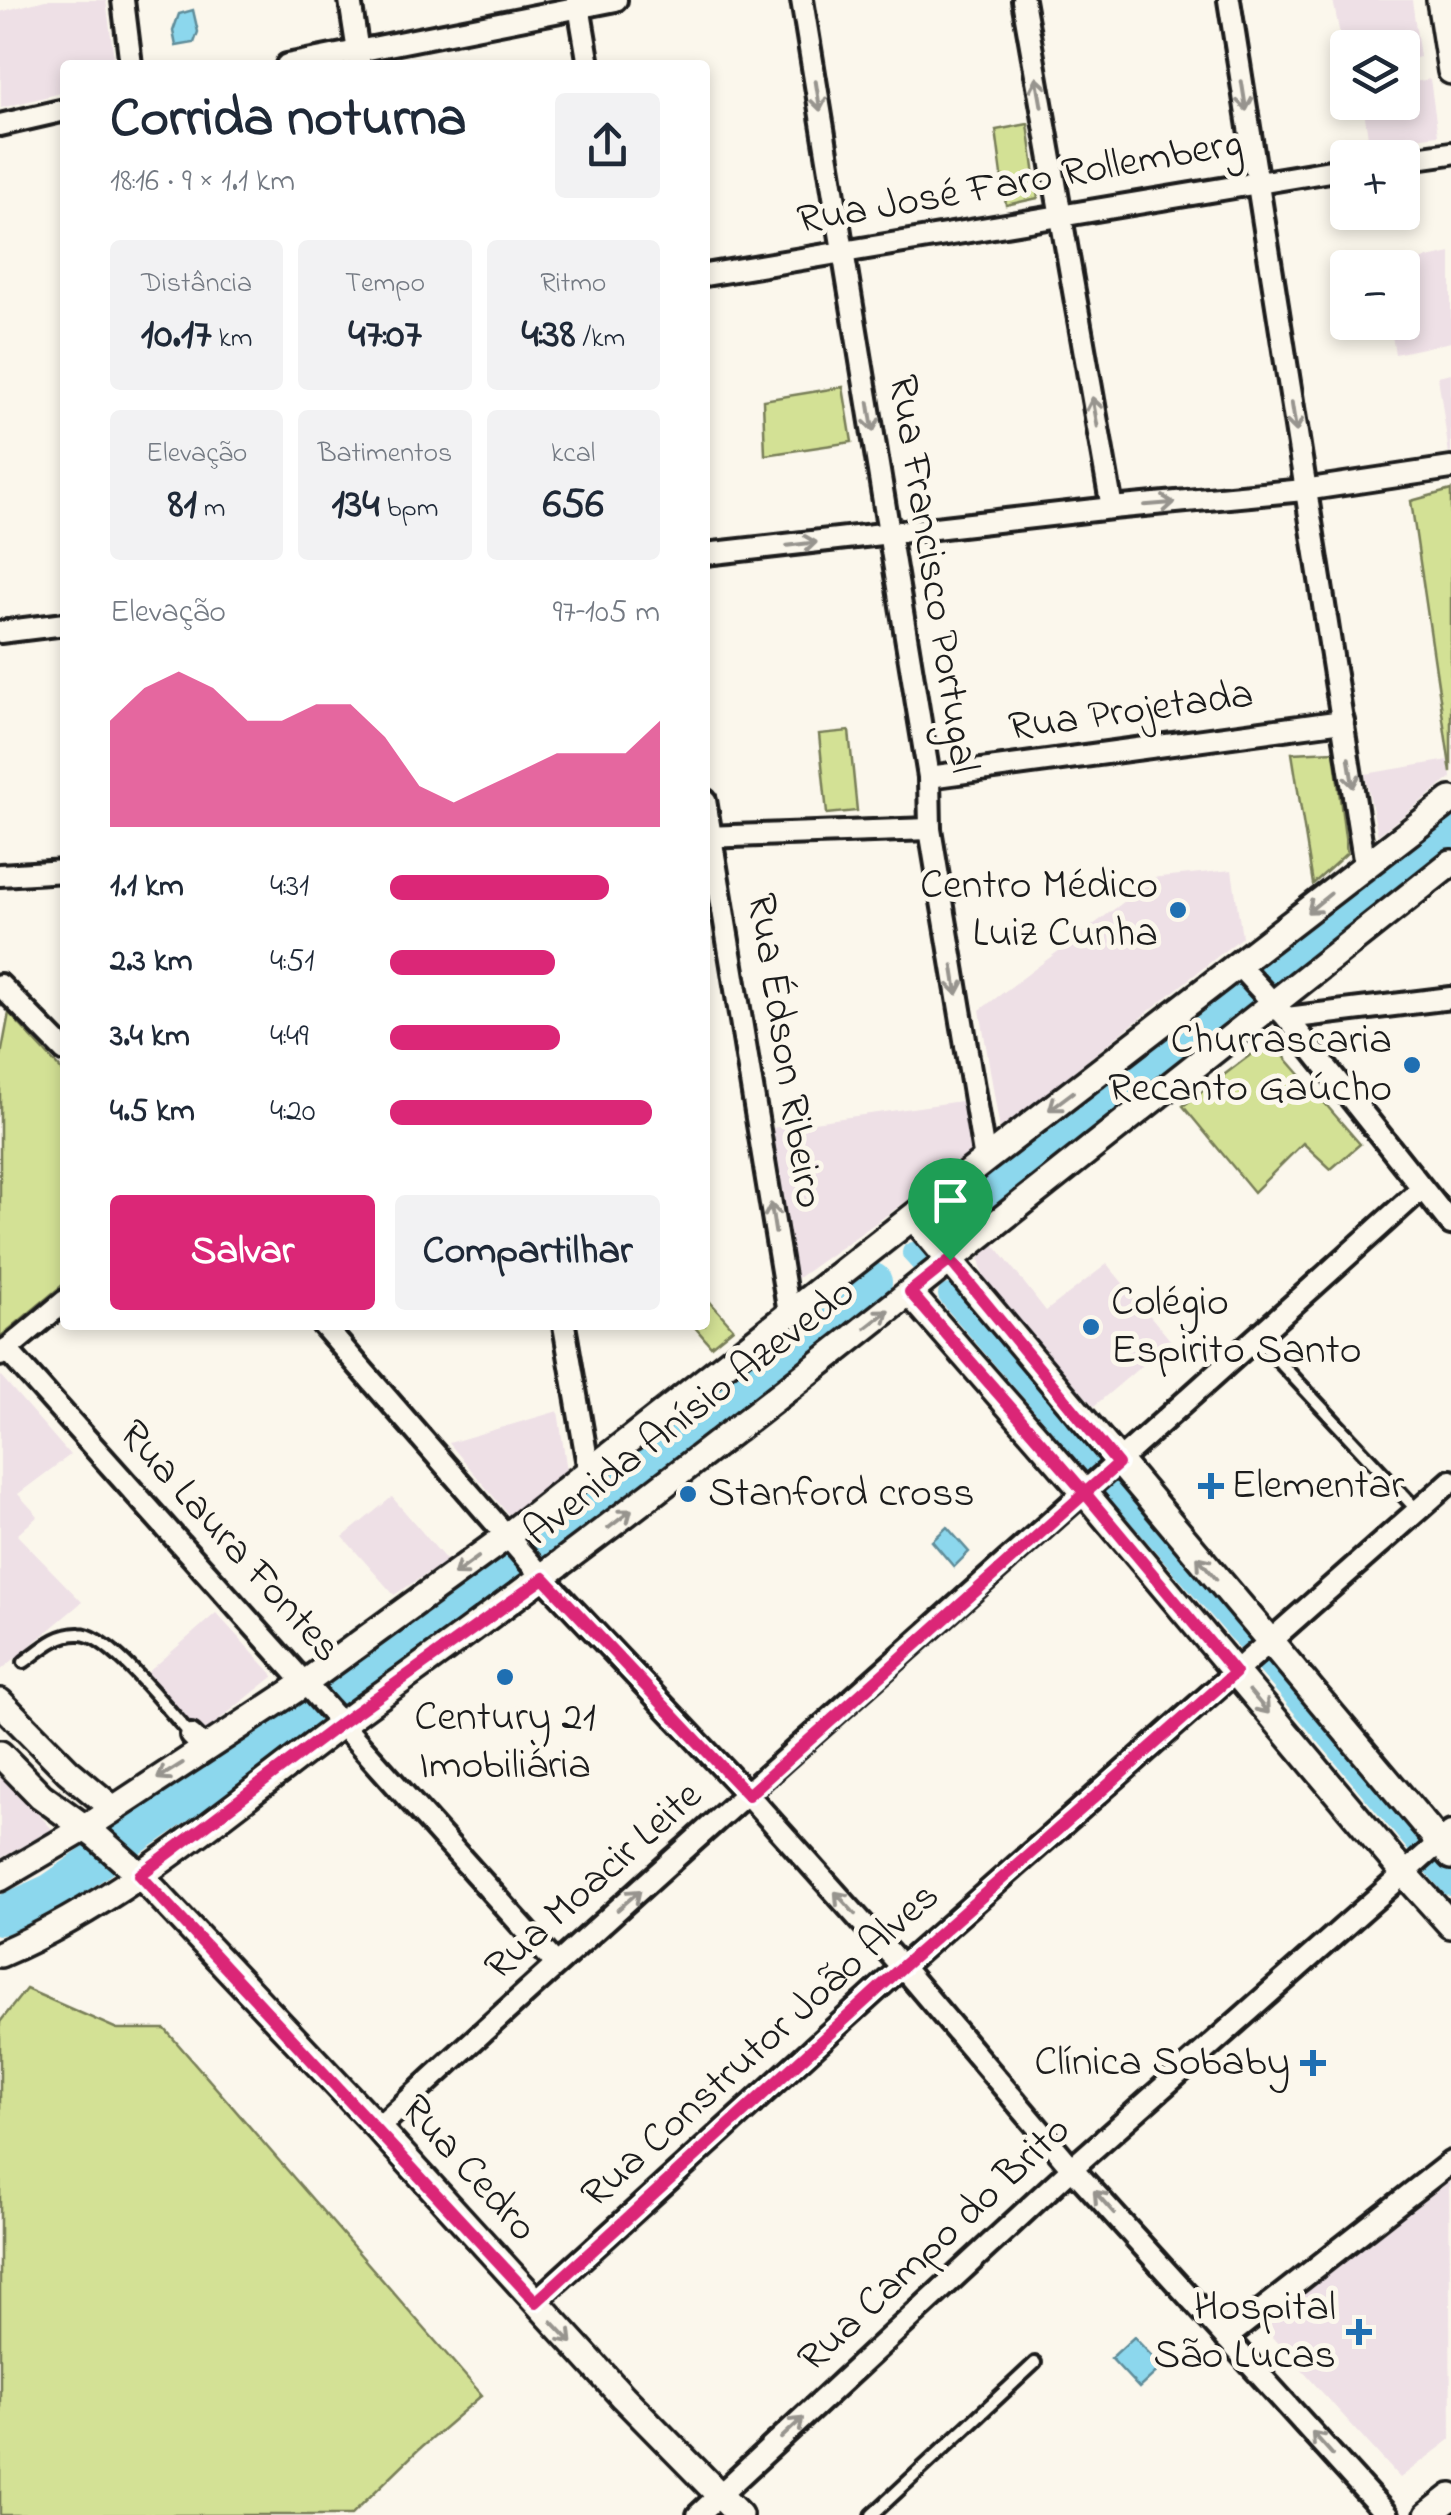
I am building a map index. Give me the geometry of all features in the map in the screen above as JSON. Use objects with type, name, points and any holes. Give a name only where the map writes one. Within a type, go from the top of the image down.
[{"type":"street","points":[[122,0],[131,60]]},
{"type":"street","points":[[350,0],[359,58],[579,4],[616,0]]},
{"type":"street","name":"Rua Francisco Portugal","points":[[802,0],[929,776],[930,829],[985,1160]]},
{"type":"street","points":[[1024,0],[1112,508]]},
{"type":"street","points":[[1229,0],[1366,866]]},
{"type":"street","points":[[1440,0],[1451,71]]},
{"type":"street","points":[[579,4],[587,60]]},
{"type":"street","points":[[0,125],[60,111]]},
{"type":"street","points":[[1420,157],[1451,153]]},
{"type":"street","name":"Rua José Faro Rollemberg","points":[[710,274],[1330,171]]},
{"type":"street","points":[[710,553],[1304,490],[1451,468]]},
{"type":"street","points":[[0,632],[60,625]]},
{"type":"street","name":"Rua Projetada","points":[[929,776],[1343,722]]},
{"type":"street","name":"Avenida Anísio Azevedo","points":[[0,1878],[91,1832],[112,1808],[198,1742],[310,1689],[512,1541],[589,1471],[985,1160],[1244,972],[1366,866],[1451,800]]},
{"type":"street","points":[[710,837],[930,829]]},
{"type":"street","name":"Rua Édson Ribeiro","points":[[710,849],[788,1314]]},
{"type":"street","name":"Avenida Anísio Azevedo","points":[[0,1954],[29,1942],[134,1869],[337,1719],[541,1576],[910,1292],[1451,863]]},
{"type":"street","points":[[0,874],[60,871]]},
{"type":"street","points":[[1244,972],[1451,1224]]},
{"type":"street","points":[[0,985],[60,1047]]},
{"type":"street","points":[[1275,1006],[1451,998]]},
{"type":"street","points":[[1114,1467],[1420,1190]]},
{"type":"street","points":[[914,1218],[1114,1467],[1451,1925]]},
{"type":"street","points":[[910,1292],[1089,1489],[1443,1844]]},
{"type":"street","points":[[3,1352],[60,1305]]},
{"type":"street","points":[[326,1330],[541,1576],[748,1795],[902,1967],[1072,2168],[1387,2515]]},
{"type":"street","points":[[565,1330],[589,1471]]},
{"type":"street","name":"Rua Laura Fontes","points":[[3,1352],[556,1964]]},
{"type":"street","name":"Rua Moacir Leite","points":[[378,2128],[556,1964],[1114,1467]]},
{"type":"street","name":"Rua Construtor João Alves","points":[[536,2302],[902,1967],[1451,1481]]},
{"type":"street","points":[[0,1702],[68,1771],[112,1808]]},
{"type":"street","name":"Rua Cedro","points":[[0,1754],[41,1796],[134,1869],[378,2128],[622,2397],[739,2515]]},
{"type":"street","name":"Rua Campo do Brito","points":[[698,2515],[1072,2168],[1407,1869],[1443,1844]]},
{"type":"street","points":[[1226,2338],[1451,2162]]},
{"type":"street","points":[[1428,2515],[1451,2497]]},
{"type":"lane","points":[[1257,1338],[1418,1510]]},
{"type":"lane","points":[[24,1662],[58,1637],[84,1633],[109,1647],[198,1742]]},
{"type":"lane","points":[[872,2515],[1035,2363]]},
{"type":"shaded area","points":[[45,0],[106,0],[114,60],[60,60],[60,93],[1,108],[0,12]]},
{"type":"shaded area","points":[[1333,0],[1412,0],[1416,30],[1339,30]]},
{"type":"shaded area","points":[[1430,79],[1438,135],[1368,140],[1365,120],[1420,120],[1420,81]]},
{"type":"shaded area","points":[[1451,253],[1451,342],[1395,354],[1393,340],[1420,340],[1420,260]]},
{"type":"shaded area","points":[[1451,373],[1451,453],[1449,454],[1438,376]]},
{"type":"shaded area","points":[[1449,760],[1451,778],[1378,835],[1365,774]]},
{"type":"shaded area","points":[[1232,870],[1242,937],[1000,1130],[980,1010],[1125,901],[1129,880]]},
{"type":"shaded area","points":[[961,1101],[973,1154],[795,1280],[765,1129]]},
{"type":"shaded area","name":"Colégio Espirito Santo","points":[[994,1244],[1046,1311],[1107,1264],[1171,1341],[1094,1406],[984,1281],[979,1258]]},
{"type":"shaded area","points":[[0,1375],[70,1455],[18,1494],[38,1516],[17,1535],[82,1602],[0,1671]]},
{"type":"shaded area","points":[[558,1411],[567,1471],[512,1519],[449,1443]]},
{"type":"shaded area","points":[[392,1497],[447,1561],[394,1595],[343,1537]]},
{"type":"shaded area","points":[[216,1613],[274,1676],[199,1736],[145,1675]]},
{"type":"shaded area","points":[[0,1771],[52,1829],[0,1859]]},
{"type":"shaded area","name":"Hospital São Lucas","points":[[1449,2173],[1451,2439],[1400,2478],[1260,2324]]},
{"type":"green space","points":[[1028,124],[1038,198],[1006,205],[996,130]]},
{"type":"green space","points":[[843,387],[852,442],[765,455],[763,400]]},
{"type":"green space","points":[[1451,490],[1451,773],[1411,501]]},
{"type":"green space","points":[[849,731],[857,811],[827,814],[819,734]]},
{"type":"green space","points":[[1334,751],[1347,853],[1313,884],[1292,753]]},
{"type":"green space","points":[[9,1013],[60,1069],[60,1287],[0,1337],[0,1061]]},
{"type":"green space","points":[[1270,1040],[1360,1144],[1331,1169],[1303,1143],[1254,1192],[1183,1106]]},
{"type":"green space","points":[[710,1302],[733,1328],[711,1346],[697,1330],[710,1330]]},
{"type":"green space","points":[[26,1989],[117,2029],[165,2029],[482,2395],[351,2515],[0,2515],[0,2022]]},
{"type":"water","points":[[193,10],[198,32],[194,43],[176,46],[173,31],[179,14]]},
{"type":"water","points":[[947,1527],[969,1552],[954,1567],[932,1541]]},
{"type":"water","points":[[1134,2337],[1162,2367],[1139,2388],[1111,2358]]},
{"type":"waterway","points":[[947,1225],[1451,829]]},
{"type":"waterway","points":[[913,1253],[923,1264]]},
{"type":"waterway","points":[[0,1916],[52,1892],[376,1668],[629,1478],[873,1282]]},
{"type":"waterway","points":[[949,1295],[1292,1693],[1451,1885]]},
{"type":"place","name":"Centro Médico Luiz Cunha","points":[[1178,910]]},
{"type":"place","name":"Churrascaria Recanto Gaúcho","points":[[1412,1065]]},
{"type":"place","name":"Colégio Espirito Santo","points":[[1091,1327]]},
{"type":"place","name":"Elementar","points":[[1211,1486]]},
{"type":"place","name":"Stanford cross","points":[[688,1494]]},
{"type":"place","name":"Century 21 Imobiliária","points":[[505,1677]]},
{"type":"place","name":"Clínica Sobaby","points":[[1313,2063]]},
{"type":"place","name":"Hospital São Lucas","points":[[1359,2332]]},
{"type":"route","points":[[950,1260],[910,1292],[1085,1493],[1235,1673],[902,1967],[536,2302],[140,1875],[341,1723],[544,1578],[748,1795],[1085,1493],[1118,1464],[950,1260]]}]
